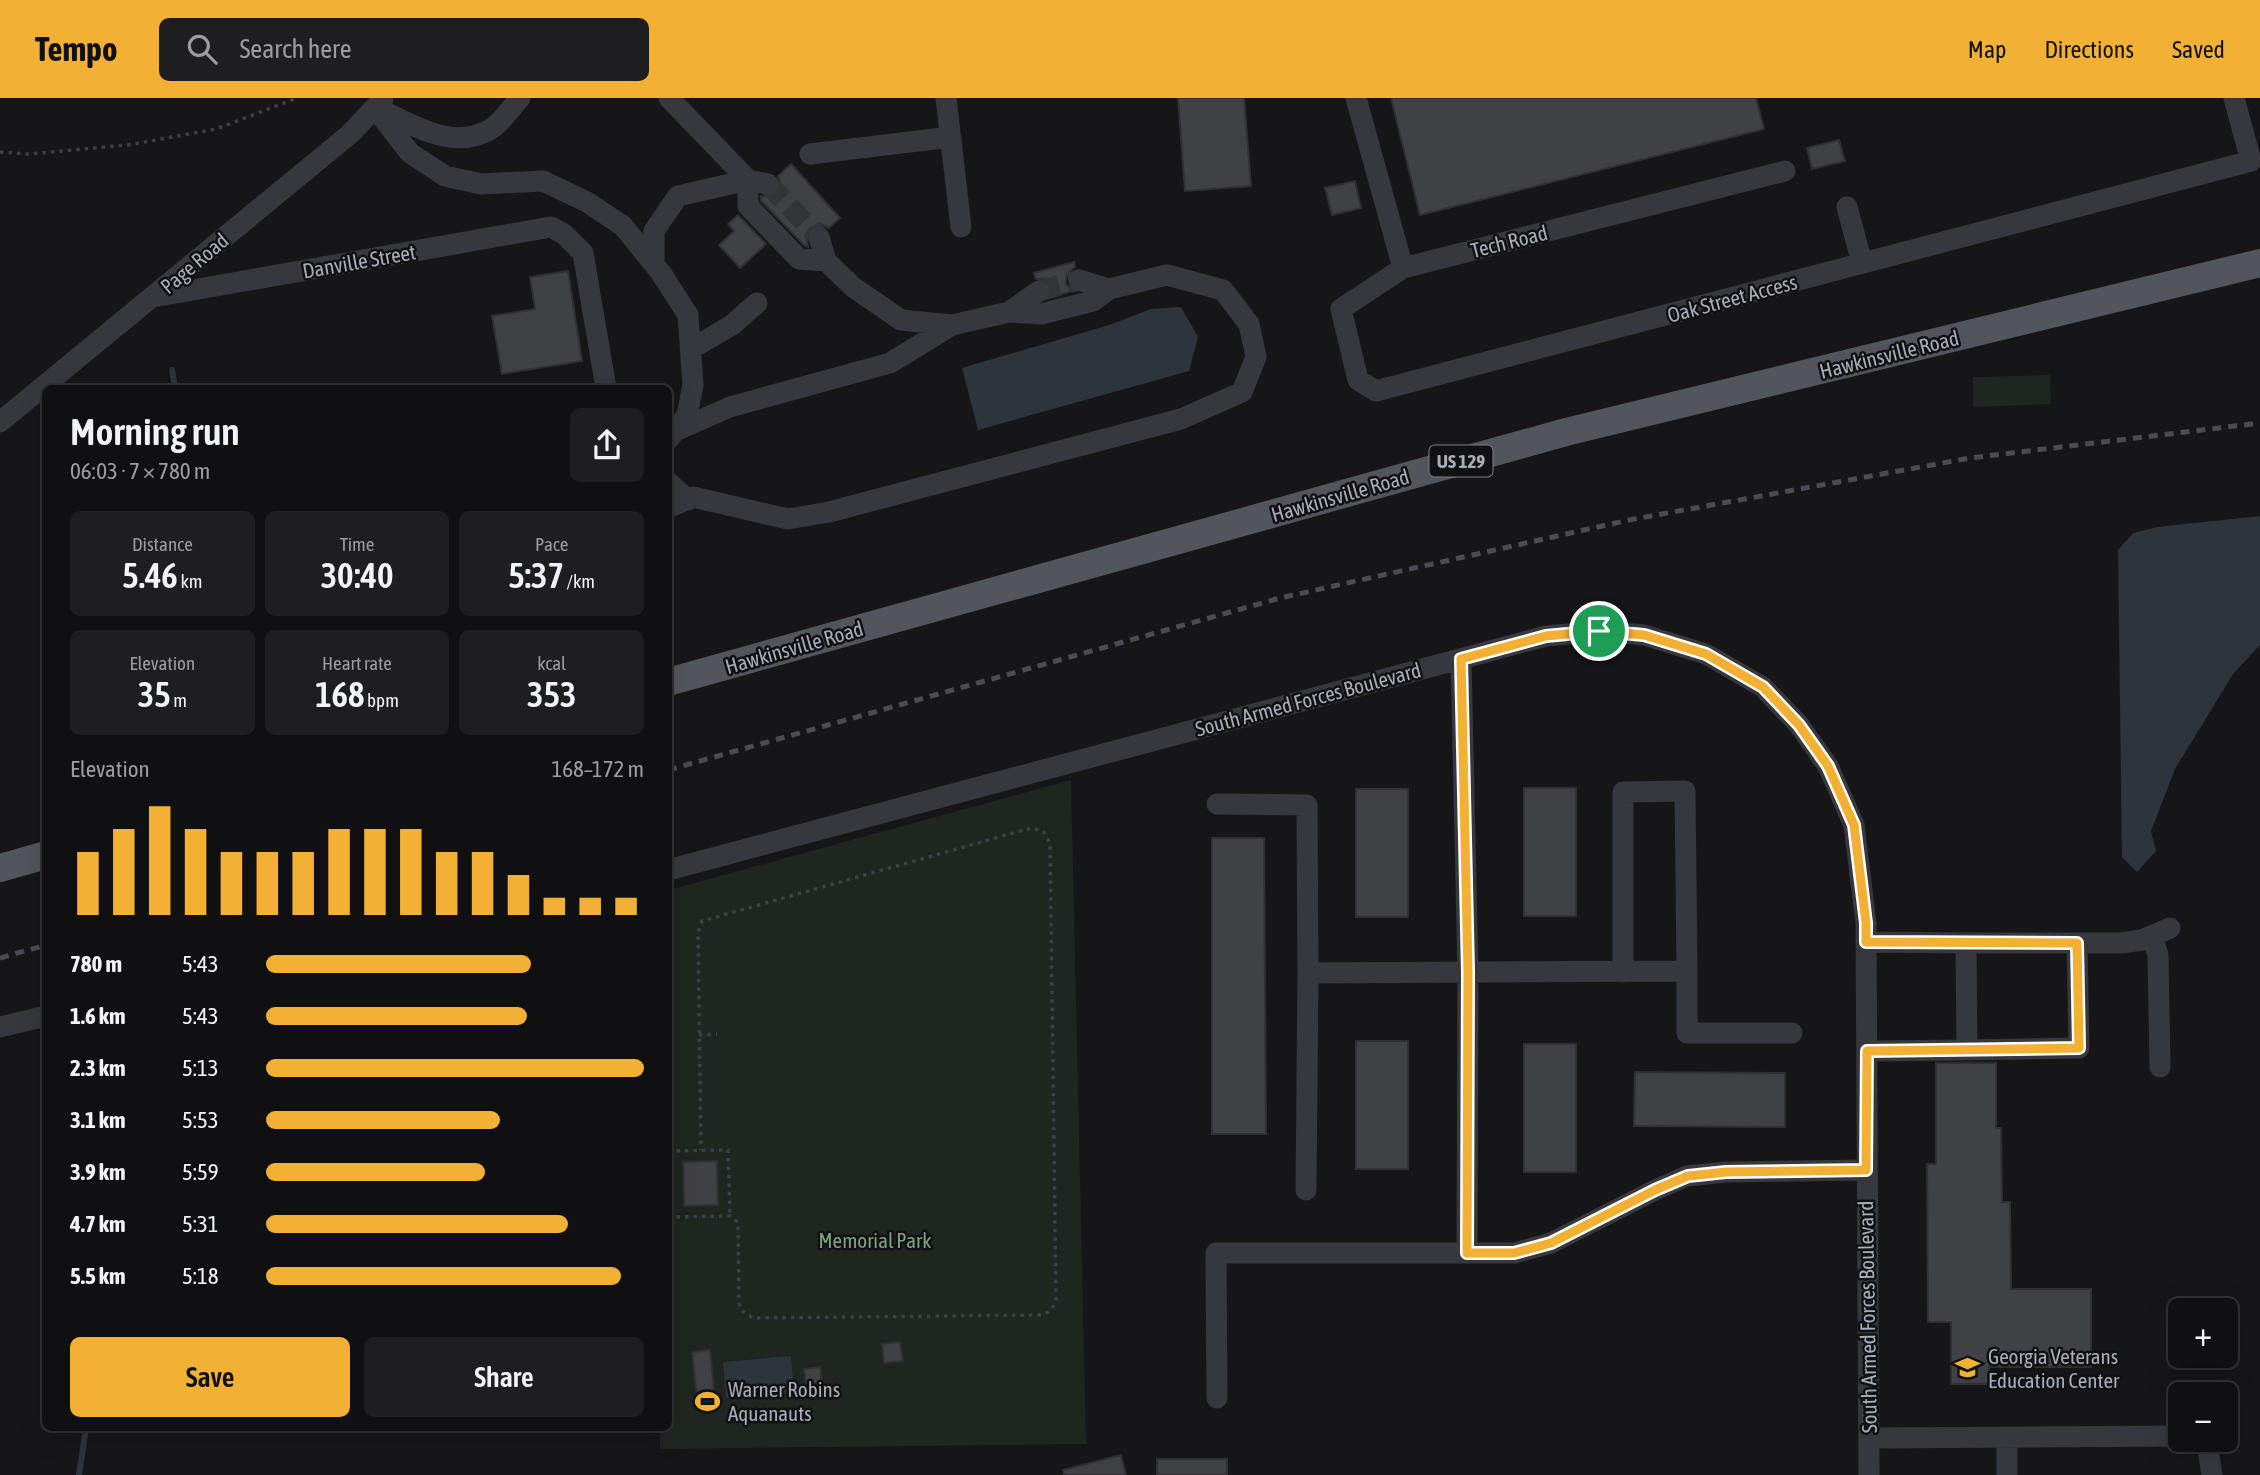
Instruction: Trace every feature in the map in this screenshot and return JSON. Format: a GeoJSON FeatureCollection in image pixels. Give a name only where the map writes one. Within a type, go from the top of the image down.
{"type":"FeatureCollection","features":[{"type":"Feature","properties":{"kind":"main road","name":"Hawkinsville Road"},"geometry":{"type":"LineString","coordinates":[[672,681],[1566,432],[2260,263]]}},
{"type":"Feature","properties":{"kind":"main road"},"geometry":{"type":"LineString","coordinates":[[0,867],[42,856]]}},
{"type":"Feature","properties":{"kind":"street"},"geometry":{"type":"LineString","coordinates":[[379,103],[449,139],[466,139],[494,127],[520,98]]}},
{"type":"Feature","properties":{"kind":"street"},"geometry":{"type":"LineString","coordinates":[[669,98],[758,182]]}},
{"type":"Feature","properties":{"kind":"street"},"geometry":{"type":"LineString","coordinates":[[946,98],[961,227]]}},
{"type":"Feature","properties":{"kind":"street"},"geometry":{"type":"LineString","coordinates":[[1356,98],[1403,268]]}},
{"type":"Feature","properties":{"kind":"street","name":"Oak Street Access"},"geometry":{"type":"LineString","coordinates":[[1403,268],[1341,309],[1358,380],[1376,391],[2251,161],[2234,98]]}},
{"type":"Feature","properties":{"kind":"street"},"geometry":{"type":"LineString","coordinates":[[379,103],[410,153],[446,176],[481,184],[543,181],[586,202],[623,226],[654,264],[688,315],[693,385],[687,415],[672,436]]}},
{"type":"Feature","properties":{"kind":"street","name":"Page Road"},"geometry":{"type":"LineString","coordinates":[[45,385],[350,134],[379,103]]}},
{"type":"Feature","properties":{"kind":"street"},"geometry":{"type":"LineString","coordinates":[[810,154],[951,137]]}},
{"type":"Feature","properties":{"kind":"street","name":"Tech Road"},"geometry":{"type":"LineString","coordinates":[[1403,268],[1785,171]]}},
{"type":"Feature","properties":{"kind":"street"},"geometry":{"type":"LineString","coordinates":[[654,264],[654,231],[677,196],[758,182]]}},
{"type":"Feature","properties":{"kind":"street"},"geometry":{"type":"LineString","coordinates":[[758,182],[748,206],[799,259],[826,261]]}},
{"type":"Feature","properties":{"kind":"street"},"geometry":{"type":"LineString","coordinates":[[1847,207],[1862,263]]}},
{"type":"Feature","properties":{"kind":"street","name":"Danville Street"},"geometry":{"type":"LineString","coordinates":[[153,297],[551,227],[564,234],[583,254],[605,385]]}},
{"type":"Feature","properties":{"kind":"street"},"geometry":{"type":"LineString","coordinates":[[678,504],[693,497],[788,519],[829,512],[1181,419],[1242,392],[1256,357],[1249,324],[1223,290],[1167,275],[1109,289],[1093,301],[1041,314],[1009,313],[952,325],[901,320],[853,287],[826,261],[819,237]]}},
{"type":"Feature","properties":{"kind":"street"},"geometry":{"type":"LineString","coordinates":[[1079,280],[1109,289]]}},
{"type":"Feature","properties":{"kind":"street"},"geometry":{"type":"LineString","coordinates":[[1009,313],[1039,291]]}},
{"type":"Feature","properties":{"kind":"street"},"geometry":{"type":"LineString","coordinates":[[691,349],[732,325],[757,303]]}},
{"type":"Feature","properties":{"kind":"street"},"geometry":{"type":"LineString","coordinates":[[672,436],[730,407],[890,363],[952,325]]}},
{"type":"Feature","properties":{"kind":"street","name":"Page Road"},"geometry":{"type":"LineString","coordinates":[[0,422],[42,388]]}},
{"type":"Feature","properties":{"kind":"street","name":"South Armed Forces Boulevard"},"geometry":{"type":"LineString","coordinates":[[672,869],[1546,636],[1599,631],[1644,635],[1706,654],[1763,687],[1799,725],[1828,766],[1854,825],[1866,923],[1869,1475]]}},
{"type":"Feature","properties":{"kind":"street"},"geometry":{"type":"LineString","coordinates":[[1461,659],[1468,972],[1467,1253]]}},
{"type":"Feature","properties":{"kind":"street"},"geometry":{"type":"LineString","coordinates":[[1623,972],[1623,792],[1685,791],[1688,1033],[1792,1033]]}},
{"type":"Feature","properties":{"kind":"street"},"geometry":{"type":"LineString","coordinates":[[1217,804],[1307,805],[1306,1190]]}},
{"type":"Feature","properties":{"kind":"street"},"geometry":{"type":"LineString","coordinates":[[1866,942],[2121,943],[2161,932],[2158,955],[2160,1067]]}},
{"type":"Feature","properties":{"kind":"street"},"geometry":{"type":"LineString","coordinates":[[1966,943],[1967,1050]]}},
{"type":"Feature","properties":{"kind":"street"},"geometry":{"type":"LineString","coordinates":[[1867,1051],[2079,1048],[2077,943]]}},
{"type":"Feature","properties":{"kind":"street"},"geometry":{"type":"LineString","coordinates":[[1308,973],[1687,971]]}},
{"type":"Feature","properties":{"kind":"street"},"geometry":{"type":"LineString","coordinates":[[0,1027],[42,1017]]}},
{"type":"Feature","properties":{"kind":"street"},"geometry":{"type":"LineString","coordinates":[[1217,1398],[1216,1253],[1514,1253],[1551,1243],[1688,1176],[1726,1172],[1866,1170]]}},
{"type":"Feature","properties":{"kind":"street"},"geometry":{"type":"LineString","coordinates":[[1869,1438],[2168,1436]]}},
{"type":"Feature","properties":{"kind":"street"},"geometry":{"type":"LineString","coordinates":[[2007,1437],[2007,1475]]}},
{"type":"Feature","properties":{"kind":"street"},"geometry":{"type":"LineString","coordinates":[[2208,1452],[2212,1475]]}},
{"type":"Feature","properties":{"kind":"path"},"geometry":{"type":"LineString","coordinates":[[0,152],[28,154],[128,145],[216,129],[297,98]]}},
{"type":"Feature","properties":{"kind":"path"},"geometry":{"type":"LineString","coordinates":[[672,1217],[730,1216],[738,1222],[739,1303],[742,1311],[753,1318],[1049,1313],[1056,1299],[1055,1203],[1050,857],[1047,836],[1043,831],[1031,828],[702,921],[698,933],[701,1150]]}},
{"type":"Feature","properties":{"kind":"path"},"geometry":{"type":"LineString","coordinates":[[699,1035],[717,1034]]}},
{"type":"Feature","properties":{"kind":"path"},"geometry":{"type":"LineString","coordinates":[[672,1151],[729,1150],[730,1216]]}},
{"type":"Feature","properties":{"kind":"green space"},"geometry":{"type":"Polygon","coordinates":[[[2050,375],[2051,404],[1973,407],[1973,377],[2050,375]]]}},
{"type":"Feature","properties":{"kind":"green space","name":"Memorial Park"},"geometry":{"type":"Polygon","coordinates":[[[1071,780],[1086,1444],[660,1449],[660,1431],[672,1431],[672,889],[1071,780]]]}},
{"type":"Feature","properties":{"kind":"shaded area"},"geometry":{"type":"Polygon","coordinates":[[[1181,307],[1198,337],[1189,371],[978,430],[962,368],[1109,325],[1151,309],[1181,307]]]}},
{"type":"Feature","properties":{"kind":"shaded area"},"geometry":{"type":"Polygon","coordinates":[[[2260,516],[2260,645],[2233,674],[2175,769],[2151,831],[2156,851],[2137,872],[2122,857],[2118,550],[2133,533],[2157,527],[2260,516]]]}},
{"type":"Feature","properties":{"kind":"shaded area"},"geometry":{"type":"Polygon","coordinates":[[[791,1356],[794,1392],[726,1398],[723,1362],[791,1356]]]}},
{"type":"Feature","properties":{"kind":"building"},"geometry":{"type":"Polygon","coordinates":[[[1178,98],[1244,98],[1251,186],[1185,191],[1178,98]]]}},
{"type":"Feature","properties":{"kind":"building"},"geometry":{"type":"Polygon","coordinates":[[[1391,98],[1756,98],[1764,129],[1420,215],[1391,98]]]}},
{"type":"Feature","properties":{"kind":"building"},"geometry":{"type":"Polygon","coordinates":[[[1839,140],[1845,161],[1812,169],[1807,148],[1839,140]]]}},
{"type":"Feature","properties":{"kind":"building"},"geometry":{"type":"Polygon","coordinates":[[[791,164],[840,218],[829,228],[821,224],[810,228],[806,235],[808,247],[761,201],[761,196],[772,197],[778,192],[781,186],[778,176],[791,164]]]}},
{"type":"Feature","properties":{"kind":"building"},"geometry":{"type":"Polygon","coordinates":[[[1355,181],[1361,208],[1332,215],[1325,188],[1355,181]]]}},
{"type":"Feature","properties":{"kind":"building"},"geometry":{"type":"Polygon","coordinates":[[[738,215],[766,244],[740,268],[719,245],[734,231],[728,224],[738,215]]]}},
{"type":"Feature","properties":{"kind":"building"},"geometry":{"type":"Polygon","coordinates":[[[1074,262],[1075,267],[1066,277],[1066,284],[1072,291],[1051,297],[1050,284],[1044,279],[1036,279],[1034,273],[1074,262]]]}},
{"type":"Feature","properties":{"kind":"building"},"geometry":{"type":"Polygon","coordinates":[[[568,271],[582,361],[502,374],[492,316],[535,309],[530,277],[568,271]]]}},
{"type":"Feature","properties":{"kind":"building"},"geometry":{"type":"Polygon","coordinates":[[[1524,788],[1576,788],[1576,916],[1524,916],[1524,788]]]}},
{"type":"Feature","properties":{"kind":"building"},"geometry":{"type":"Polygon","coordinates":[[[1356,789],[1408,789],[1408,917],[1356,917],[1356,789]]]}},
{"type":"Feature","properties":{"kind":"building"},"geometry":{"type":"Polygon","coordinates":[[[1212,838],[1264,838],[1266,1134],[1212,1134],[1212,838]]]}},
{"type":"Feature","properties":{"kind":"building"},"geometry":{"type":"Polygon","coordinates":[[[1356,1041],[1408,1041],[1408,1169],[1356,1169],[1356,1041]]]}},
{"type":"Feature","properties":{"kind":"building"},"geometry":{"type":"Polygon","coordinates":[[[1524,1044],[1576,1044],[1576,1172],[1524,1172],[1524,1044]]]}},
{"type":"Feature","properties":{"kind":"building"},"geometry":{"type":"Polygon","coordinates":[[[1936,1063],[1996,1063],[1996,1128],[2001,1128],[2002,1202],[2010,1202],[2011,1289],[2091,1289],[2091,1367],[1989,1367],[1989,1384],[1951,1384],[1951,1322],[1928,1322],[1927,1164],[1936,1164],[1936,1063]]]}},
{"type":"Feature","properties":{"kind":"building"},"geometry":{"type":"Polygon","coordinates":[[[1635,1072],[1785,1073],[1785,1127],[1634,1126],[1635,1072]]]}},
{"type":"Feature","properties":{"kind":"building"},"geometry":{"type":"Polygon","coordinates":[[[717,1161],[718,1205],[684,1206],[683,1162],[717,1161]]]}},
{"type":"Feature","properties":{"kind":"building"},"geometry":{"type":"Polygon","coordinates":[[[900,1342],[903,1361],[884,1363],[882,1344],[900,1342]]]}},
{"type":"Feature","properties":{"kind":"building"},"geometry":{"type":"Polygon","coordinates":[[[710,1350],[714,1390],[696,1391],[692,1352],[710,1350]]]}},
{"type":"Feature","properties":{"kind":"building"},"geometry":{"type":"Polygon","coordinates":[[[820,1367],[822,1382],[806,1384],[804,1369],[820,1367]]]}},
{"type":"Feature","properties":{"kind":"building"},"geometry":{"type":"Polygon","coordinates":[[[1121,1455],[1126,1475],[1064,1475],[1063,1470],[1121,1455]]]}},
{"type":"Feature","properties":{"kind":"building"},"geometry":{"type":"Polygon","coordinates":[[[1157,1459],[1227,1459],[1227,1475],[1157,1475],[1157,1459]]]}},
{"type":"Feature","properties":{"kind":"waterway"},"geometry":{"type":"LineString","coordinates":[[172,370],[174,385]]}},
{"type":"Feature","properties":{"kind":"waterway"},"geometry":{"type":"LineString","coordinates":[[79,1475],[86,1431]]}},
{"type":"Feature","properties":{"kind":"tunnel"},"geometry":{"type":"LineString","coordinates":[[768,184],[819,237]]}},
{"type":"Feature","properties":{"kind":"tunnel"},"geometry":{"type":"LineString","coordinates":[[1039,291],[1079,280]]}},
{"type":"Feature","properties":{"kind":"railway"},"geometry":{"type":"LineString","coordinates":[[672,769],[1280,598],[1629,520],[1970,458],[2260,423]]}},
{"type":"Feature","properties":{"kind":"railway"},"geometry":{"type":"LineString","coordinates":[[0,958],[42,946]]}},
{"type":"Feature","properties":{"kind":"place","name":"Georgia Veterans Education Center"},"geometry":{"type":"Point","coordinates":[1968,1368]}},
{"type":"Feature","properties":{"kind":"place","name":"Warner Robins Aquanauts"},"geometry":{"type":"Point","coordinates":[708,1401]}},
{"type":"Feature","properties":{"kind":"route"},"geometry":{"type":"LineString","coordinates":[[1599,631],[1644,635],[1706,654],[1763,687],[1799,725],[1828,766],[1854,825],[1866,942],[2077,943],[2079,1048],[1867,1051],[1866,1170],[1726,1172],[1688,1176],[1551,1243],[1514,1253],[1467,1253],[1468,972],[1461,659],[1546,636],[1599,631]]}}]}
